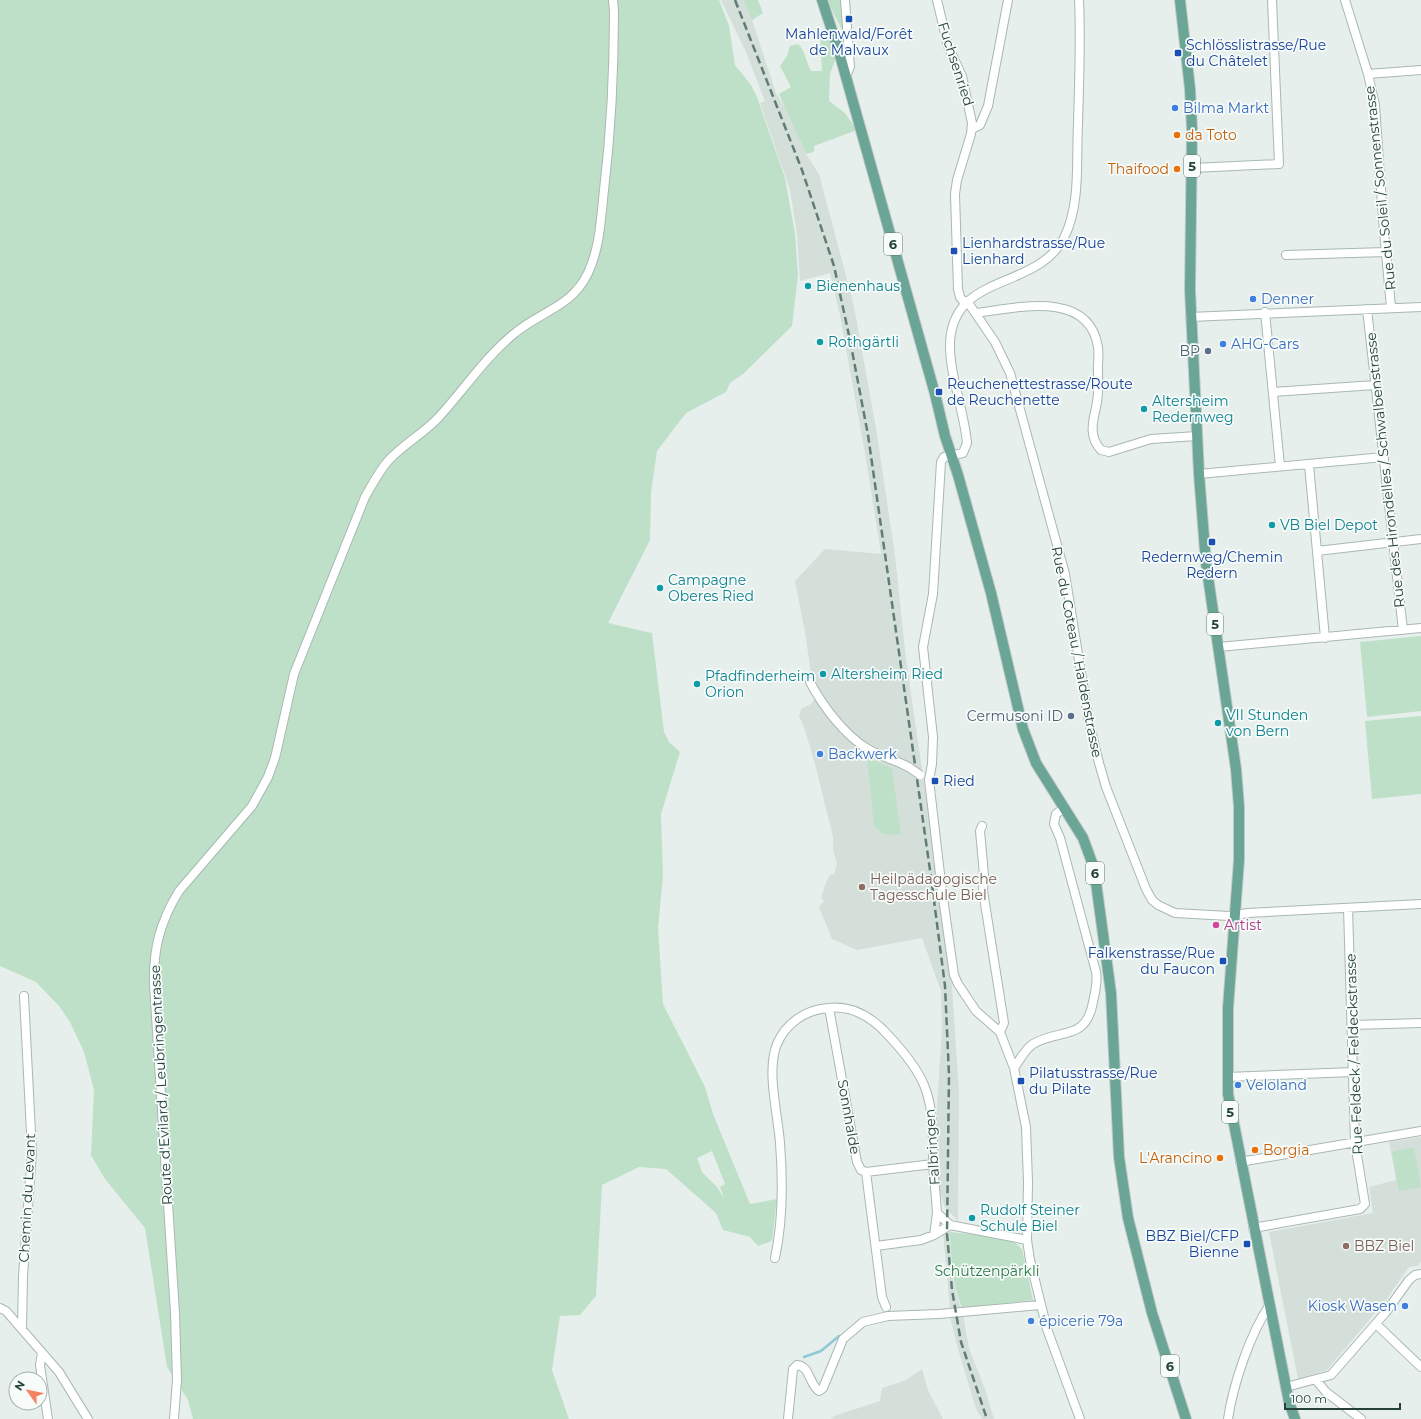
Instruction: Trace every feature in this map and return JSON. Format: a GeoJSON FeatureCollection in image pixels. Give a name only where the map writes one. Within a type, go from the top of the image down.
{"type":"FeatureCollection","features":[{"type":"Feature","properties":{"kind":"main road","name":"6"},"geometry":{"type":"LineString","coordinates":[[822,0],[846,76],[951,455],[991,593],[1023,729],[1036,763],[1087,848],[1094,868],[1113,1023],[1119,1157],[1128,1218],[1152,1313],[1186,1419]]}},
{"type":"Feature","properties":{"kind":"main road","name":"5"},"geometry":{"type":"LineString","coordinates":[[1180,0],[1190,95],[1192,168],[1190,317],[1199,474],[1206,563],[1236,769],[1240,836],[1228,1008],[1229,1104],[1269,1306],[1286,1387],[1295,1419]]}},
{"type":"Feature","properties":{"kind":"street","name":"Route d'Evilard / Leubringentrasse"},"geometry":{"type":"LineString","coordinates":[[174,1419],[177,1380],[177,1349],[153,965],[162,921],[179,890],[245,816],[258,797],[268,777],[275,758],[294,674],[365,497],[375,480],[388,461],[437,419],[496,349],[516,332],[562,304],[574,294],[588,273],[594,258],[601,217],[613,84],[613,0]]}},
{"type":"Feature","properties":{"kind":"street"},"geometry":{"type":"LineString","coordinates":[[845,0],[850,67],[846,76]]}},
{"type":"Feature","properties":{"kind":"street","name":"Fuchsenried"},"geometry":{"type":"LineString","coordinates":[[937,0],[948,46],[962,76],[971,115],[972,128]]}},
{"type":"Feature","properties":{"kind":"street"},"geometry":{"type":"LineString","coordinates":[[972,128],[980,125],[988,106],[1008,0]]}},
{"type":"Feature","properties":{"kind":"street"},"geometry":{"type":"LineString","coordinates":[[1079,0],[1080,33],[1076,176],[1074,203],[1067,231],[1056,250],[1045,261],[1025,273],[985,289],[966,302],[953,324],[950,344],[967,443],[962,453],[944,457],[940,462],[933,594],[923,638],[933,737],[932,764],[929,780],[942,891],[954,975],[958,984],[976,1011],[1000,1032],[1014,1068],[1026,1127],[1028,1182],[1027,1240],[1031,1267],[1040,1305],[1080,1419]]}},
{"type":"Feature","properties":{"kind":"street"},"geometry":{"type":"LineString","coordinates":[[1192,168],[1279,164],[1272,0]]}},
{"type":"Feature","properties":{"kind":"street","name":"Rue du Soleil / Sonnenstrasse"},"geometry":{"type":"LineString","coordinates":[[1345,0],[1368,74],[1374,105],[1392,307]]}},
{"type":"Feature","properties":{"kind":"street"},"geometry":{"type":"LineString","coordinates":[[1368,74],[1421,70]]}},
{"type":"Feature","properties":{"kind":"street","name":"Rue du Coteau / Haldenstrasse"},"geometry":{"type":"LineString","coordinates":[[972,128],[957,180],[955,194],[958,289],[960,297],[976,313],[995,342],[1010,373],[1065,574],[1089,722],[1099,763],[1106,787],[1146,889],[1152,900],[1175,914],[1234,915],[1421,904]]}},
{"type":"Feature","properties":{"kind":"street"},"geometry":{"type":"LineString","coordinates":[[1286,255],[1386,252]]}},
{"type":"Feature","properties":{"kind":"street"},"geometry":{"type":"LineString","coordinates":[[976,313],[1034,305],[1054,307],[1077,314],[1084,319],[1091,329],[1098,348],[1098,396],[1092,428],[1095,441],[1101,450],[1109,452],[1163,438],[1197,436]]}},
{"type":"Feature","properties":{"kind":"street"},"geometry":{"type":"LineString","coordinates":[[1190,317],[1265,312],[1367,310],[1392,307],[1421,307]]}},
{"type":"Feature","properties":{"kind":"street","name":"Rue des Hirondelles / Schwalbenstrasse"},"geometry":{"type":"LineString","coordinates":[[1367,310],[1403,630]]}},
{"type":"Feature","properties":{"kind":"street"},"geometry":{"type":"LineString","coordinates":[[1265,312],[1280,466]]}},
{"type":"Feature","properties":{"kind":"street"},"geometry":{"type":"LineString","coordinates":[[1273,392],[1375,385]]}},
{"type":"Feature","properties":{"kind":"street"},"geometry":{"type":"LineString","coordinates":[[1199,474],[1384,457]]}},
{"type":"Feature","properties":{"kind":"street"},"geometry":{"type":"LineString","coordinates":[[1309,465],[1325,638]]}},
{"type":"Feature","properties":{"kind":"street"},"geometry":{"type":"LineString","coordinates":[[1317,551],[1421,539]]}},
{"type":"Feature","properties":{"kind":"street"},"geometry":{"type":"LineString","coordinates":[[1219,647],[1310,637],[1325,638],[1421,628]]}},
{"type":"Feature","properties":{"kind":"street"},"geometry":{"type":"LineString","coordinates":[[810,682],[821,701],[857,742],[876,754],[909,768],[929,780]]}},
{"type":"Feature","properties":{"kind":"street"},"geometry":{"type":"LineString","coordinates":[[1014,1068],[1032,1045],[1040,1041],[1072,1032],[1084,1025],[1089,1018],[1095,993],[1097,978],[1096,972],[1060,838],[1054,824],[1056,814],[1064,808]]}},
{"type":"Feature","properties":{"kind":"street"},"geometry":{"type":"LineString","coordinates":[[982,826],[980,831],[984,875],[983,890],[1004,1023],[1000,1032]]}},
{"type":"Feature","properties":{"kind":"street","name":"Rue Feldeck / Feldeckstrasse"},"geometry":{"type":"LineString","coordinates":[[1253,1228],[1363,1207],[1365,1202],[1355,1143],[1348,908]]}},
{"type":"Feature","properties":{"kind":"street","name":"Chemin du Levant"},"geometry":{"type":"LineString","coordinates":[[22,1329],[23,1276],[32,1152],[24,996]]}},
{"type":"Feature","properties":{"kind":"street","name":"Falbringen"},"geometry":{"type":"LineString","coordinates":[[775,1258],[780,1217],[782,1172],[774,1084],[774,1057],[781,1037],[792,1023],[810,1011],[829,1008],[843,1008],[866,1015],[886,1033],[915,1068],[924,1086],[930,1107],[937,1213]]}},
{"type":"Feature","properties":{"kind":"street","name":"Sonnhalde"},"geometry":{"type":"LineString","coordinates":[[829,1008],[857,1162],[861,1170],[866,1172],[882,1297],[886,1306]]}},
{"type":"Feature","properties":{"kind":"street"},"geometry":{"type":"LineString","coordinates":[[1352,1025],[1421,1022]]}},
{"type":"Feature","properties":{"kind":"street"},"geometry":{"type":"LineString","coordinates":[[1228,1077],[1353,1072]]}},
{"type":"Feature","properties":{"kind":"street"},"geometry":{"type":"LineString","coordinates":[[1240,1162],[1421,1131]]}},
{"type":"Feature","properties":{"kind":"street"},"geometry":{"type":"LineString","coordinates":[[866,1172],[933,1164]]}},
{"type":"Feature","properties":{"kind":"street"},"geometry":{"type":"LineString","coordinates":[[937,1213],[950,1226],[1027,1240]]}},
{"type":"Feature","properties":{"kind":"street"},"geometry":{"type":"LineString","coordinates":[[934,1235],[937,1213]]}},
{"type":"Feature","properties":{"kind":"street"},"geometry":{"type":"LineString","coordinates":[[876,1246],[921,1240],[950,1226]]}},
{"type":"Feature","properties":{"kind":"street"},"geometry":{"type":"LineString","coordinates":[[1286,1387],[1316,1380],[1334,1372],[1376,1324],[1409,1280],[1418,1274]]}},
{"type":"Feature","properties":{"kind":"street"},"geometry":{"type":"LineString","coordinates":[[788,1419],[793,1369],[797,1365],[801,1366],[808,1372],[814,1387],[819,1391],[824,1388],[842,1339],[863,1322],[888,1316],[939,1314],[1040,1305]]}},
{"type":"Feature","properties":{"kind":"street"},"geometry":{"type":"LineString","coordinates":[[1228,1419],[1235,1388],[1256,1328],[1269,1306]]}},
{"type":"Feature","properties":{"kind":"street"},"geometry":{"type":"LineString","coordinates":[[0,1308],[6,1311],[59,1372],[88,1419]]}},
{"type":"Feature","properties":{"kind":"street"},"geometry":{"type":"LineString","coordinates":[[1376,1324],[1421,1367]]}},
{"type":"Feature","properties":{"kind":"street"},"geometry":{"type":"LineString","coordinates":[[42,1353],[40,1365],[48,1419]]}},
{"type":"Feature","properties":{"kind":"street"},"geometry":{"type":"LineString","coordinates":[[1316,1380],[1326,1392],[1361,1419]]}},
{"type":"Feature","properties":{"kind":"shaded area"},"geometry":{"type":"Polygon","coordinates":[[[721,0],[743,0],[752,20],[776,93],[786,109],[806,154],[819,174],[854,306],[876,428],[895,555],[906,659],[946,934],[952,986],[959,1092],[958,1221],[944,1206],[940,1190],[937,1106],[942,1029],[941,991],[922,938],[857,950],[832,939],[819,907],[824,901],[821,898],[825,885],[830,875],[834,874],[837,864],[833,850],[833,837],[814,760],[803,724],[799,716],[801,709],[811,704],[818,696],[810,682],[811,673],[805,632],[795,581],[825,549],[881,554],[866,459],[840,315],[830,273],[800,281],[797,234],[790,190],[760,103],[765,101],[746,52],[721,0]]]}},
{"type":"Feature","properties":{"kind":"shaded area","name":"BBZ Biel"},"geometry":{"type":"Polygon","coordinates":[[[1421,1137],[1421,1261],[1418,1266],[1409,1267],[1386,1300],[1327,1370],[1298,1379],[1269,1232],[1373,1213],[1369,1187],[1396,1180],[1389,1142],[1421,1137]]]}},
{"type":"Feature","properties":{"kind":"shaded area"},"geometry":{"type":"Polygon","coordinates":[[[943,1232],[950,1232],[951,1264],[956,1293],[963,1315],[969,1348],[985,1389],[994,1419],[982,1419],[976,1409],[958,1349],[951,1321],[943,1232]]]}},
{"type":"Feature","properties":{"kind":"shaded area"},"geometry":{"type":"Polygon","coordinates":[[[922,1369],[928,1390],[943,1419],[831,1419],[834,1416],[880,1401],[882,1388],[904,1381],[922,1369]]]}},
{"type":"Feature","properties":{"kind":"green space"},"geometry":{"type":"Polygon","coordinates":[[[0,0],[719,0],[729,26],[735,65],[751,85],[757,97],[785,178],[795,234],[798,275],[792,326],[743,374],[730,383],[726,392],[686,413],[657,451],[651,493],[650,540],[608,623],[652,633],[664,732],[669,742],[680,752],[661,814],[663,875],[658,929],[663,1004],[705,1087],[713,1114],[750,1204],[777,1199],[772,1241],[758,1246],[750,1237],[723,1230],[716,1213],[666,1169],[639,1167],[602,1185],[596,1296],[580,1315],[560,1316],[552,1370],[569,1419],[193,1419],[188,1400],[167,1367],[145,1228],[105,1179],[91,1155],[94,1090],[84,1052],[70,1022],[59,1006],[36,982],[0,966],[0,0]],[[712,1151],[697,1158],[702,1172],[717,1187],[724,1198],[720,1187],[725,1184],[712,1151]]]}},
{"type":"Feature","properties":{"kind":"green space"},"geometry":{"type":"Polygon","coordinates":[[[743,0],[758,0],[763,13],[752,20],[743,0]]]}},
{"type":"Feature","properties":{"kind":"green space"},"geometry":{"type":"Polygon","coordinates":[[[827,0],[841,0],[846,38],[827,0]]]}},
{"type":"Feature","properties":{"kind":"green space"},"geometry":{"type":"Polygon","coordinates":[[[825,29],[836,57],[830,74],[829,101],[845,113],[857,130],[814,146],[814,152],[806,154],[779,94],[791,87],[780,66],[787,56],[790,46],[798,44],[802,49],[811,71],[822,71],[820,31],[825,29]]]}},
{"type":"Feature","properties":{"kind":"green space"},"geometry":{"type":"Polygon","coordinates":[[[1421,636],[1421,711],[1367,717],[1360,642],[1421,636]]]}},
{"type":"Feature","properties":{"kind":"green space"},"geometry":{"type":"Polygon","coordinates":[[[1421,716],[1421,794],[1372,799],[1365,721],[1421,716]]]}},
{"type":"Feature","properties":{"kind":"green space"},"geometry":{"type":"Polygon","coordinates":[[[867,758],[892,768],[901,835],[883,834],[874,826],[867,758]]]}},
{"type":"Feature","properties":{"kind":"green space"},"geometry":{"type":"Polygon","coordinates":[[[1414,1147],[1421,1187],[1399,1191],[1392,1152],[1414,1147]]]}},
{"type":"Feature","properties":{"kind":"green space","name":"Schützenpärkli"},"geometry":{"type":"Polygon","coordinates":[[[950,1232],[1010,1238],[1022,1249],[1033,1300],[962,1308],[954,1280],[950,1232]]]}},
{"type":"Feature","properties":{"kind":"waterway"},"geometry":{"type":"LineString","coordinates":[[804,1357],[821,1351],[839,1336]]}},
{"type":"Feature","properties":{"kind":"railway"},"geometry":{"type":"LineString","coordinates":[[735,0],[802,170],[834,266],[868,435],[931,877],[945,986],[949,1075],[947,1234],[952,1290],[961,1342],[987,1419]]}},
{"type":"Feature","properties":{"kind":"place","name":"Mahlenwald/Forêt de Malvaux"},"geometry":{"type":"Point","coordinates":[849,19]}},
{"type":"Feature","properties":{"kind":"place","name":"Schlösslistrasse/Rue du Châtelet"},"geometry":{"type":"Point","coordinates":[1178,53]}},
{"type":"Feature","properties":{"kind":"place","name":"Bilma Markt"},"geometry":{"type":"Point","coordinates":[1175,108]}},
{"type":"Feature","properties":{"kind":"place","name":"da Toto"},"geometry":{"type":"Point","coordinates":[1177,135]}},
{"type":"Feature","properties":{"kind":"place","name":"Thaifood"},"geometry":{"type":"Point","coordinates":[1177,169]}},
{"type":"Feature","properties":{"kind":"place","name":"Lienhardstrasse/Rue Lienhard"},"geometry":{"type":"Point","coordinates":[954,251]}},
{"type":"Feature","properties":{"kind":"place","name":"Bienenhaus"},"geometry":{"type":"Point","coordinates":[808,286]}},
{"type":"Feature","properties":{"kind":"place","name":"Denner"},"geometry":{"type":"Point","coordinates":[1253,299]}},
{"type":"Feature","properties":{"kind":"place","name":"Rothgärtli"},"geometry":{"type":"Point","coordinates":[820,342]}},
{"type":"Feature","properties":{"kind":"place","name":"AHG-Cars"},"geometry":{"type":"Point","coordinates":[1223,344]}},
{"type":"Feature","properties":{"kind":"place","name":"BP"},"geometry":{"type":"Point","coordinates":[1208,351]}},
{"type":"Feature","properties":{"kind":"place","name":"Reuchenettestrasse/Route de Reuchenette"},"geometry":{"type":"Point","coordinates":[939,392]}},
{"type":"Feature","properties":{"kind":"place","name":"Altersheim Redernweg"},"geometry":{"type":"Point","coordinates":[1144,409]}},
{"type":"Feature","properties":{"kind":"place","name":"VB Biel Depot"},"geometry":{"type":"Point","coordinates":[1272,525]}},
{"type":"Feature","properties":{"kind":"place","name":"Redernweg/Chemin Redern"},"geometry":{"type":"Point","coordinates":[1212,542]}},
{"type":"Feature","properties":{"kind":"place","name":"Campagne Oberes Ried"},"geometry":{"type":"Point","coordinates":[660,588]}},
{"type":"Feature","properties":{"kind":"place","name":"Altersheim Ried"},"geometry":{"type":"Point","coordinates":[823,674]}},
{"type":"Feature","properties":{"kind":"place","name":"Pfadfinderheim Orion"},"geometry":{"type":"Point","coordinates":[697,684]}},
{"type":"Feature","properties":{"kind":"place","name":"Cermusoni ID"},"geometry":{"type":"Point","coordinates":[1071,716]}},
{"type":"Feature","properties":{"kind":"place","name":"VII Stunden von Bern"},"geometry":{"type":"Point","coordinates":[1218,723]}},
{"type":"Feature","properties":{"kind":"place","name":"Backwerk"},"geometry":{"type":"Point","coordinates":[820,754]}},
{"type":"Feature","properties":{"kind":"place","name":"Ried"},"geometry":{"type":"Point","coordinates":[935,781]}},
{"type":"Feature","properties":{"kind":"place","name":"Heilpädagogische Tagesschule Biel"},"geometry":{"type":"Point","coordinates":[862,887]}},
{"type":"Feature","properties":{"kind":"place","name":"Artist"},"geometry":{"type":"Point","coordinates":[1216,925]}},
{"type":"Feature","properties":{"kind":"place","name":"Falkenstrasse/Rue du Faucon"},"geometry":{"type":"Point","coordinates":[1223,961]}},
{"type":"Feature","properties":{"kind":"place","name":"Pilatusstrasse/Rue du Pilate"},"geometry":{"type":"Point","coordinates":[1021,1081]}},
{"type":"Feature","properties":{"kind":"place","name":"Veloland"},"geometry":{"type":"Point","coordinates":[1238,1085]}},
{"type":"Feature","properties":{"kind":"place","name":"Borgia"},"geometry":{"type":"Point","coordinates":[1255,1150]}},
{"type":"Feature","properties":{"kind":"place","name":"L'Arancino"},"geometry":{"type":"Point","coordinates":[1220,1158]}},
{"type":"Feature","properties":{"kind":"place","name":"Rudolf Steiner Schule Biel"},"geometry":{"type":"Point","coordinates":[972,1218]}},
{"type":"Feature","properties":{"kind":"place","name":"BBZ Biel/CFP Bienne"},"geometry":{"type":"Point","coordinates":[1247,1244]}},
{"type":"Feature","properties":{"kind":"place","name":"BBZ Biel"},"geometry":{"type":"Point","coordinates":[1346,1246]}},
{"type":"Feature","properties":{"kind":"place","name":"Kiosk Wasen"},"geometry":{"type":"Point","coordinates":[1405,1306]}},
{"type":"Feature","properties":{"kind":"place","name":"épicerie 79a"},"geometry":{"type":"Point","coordinates":[1031,1321]}}]}
